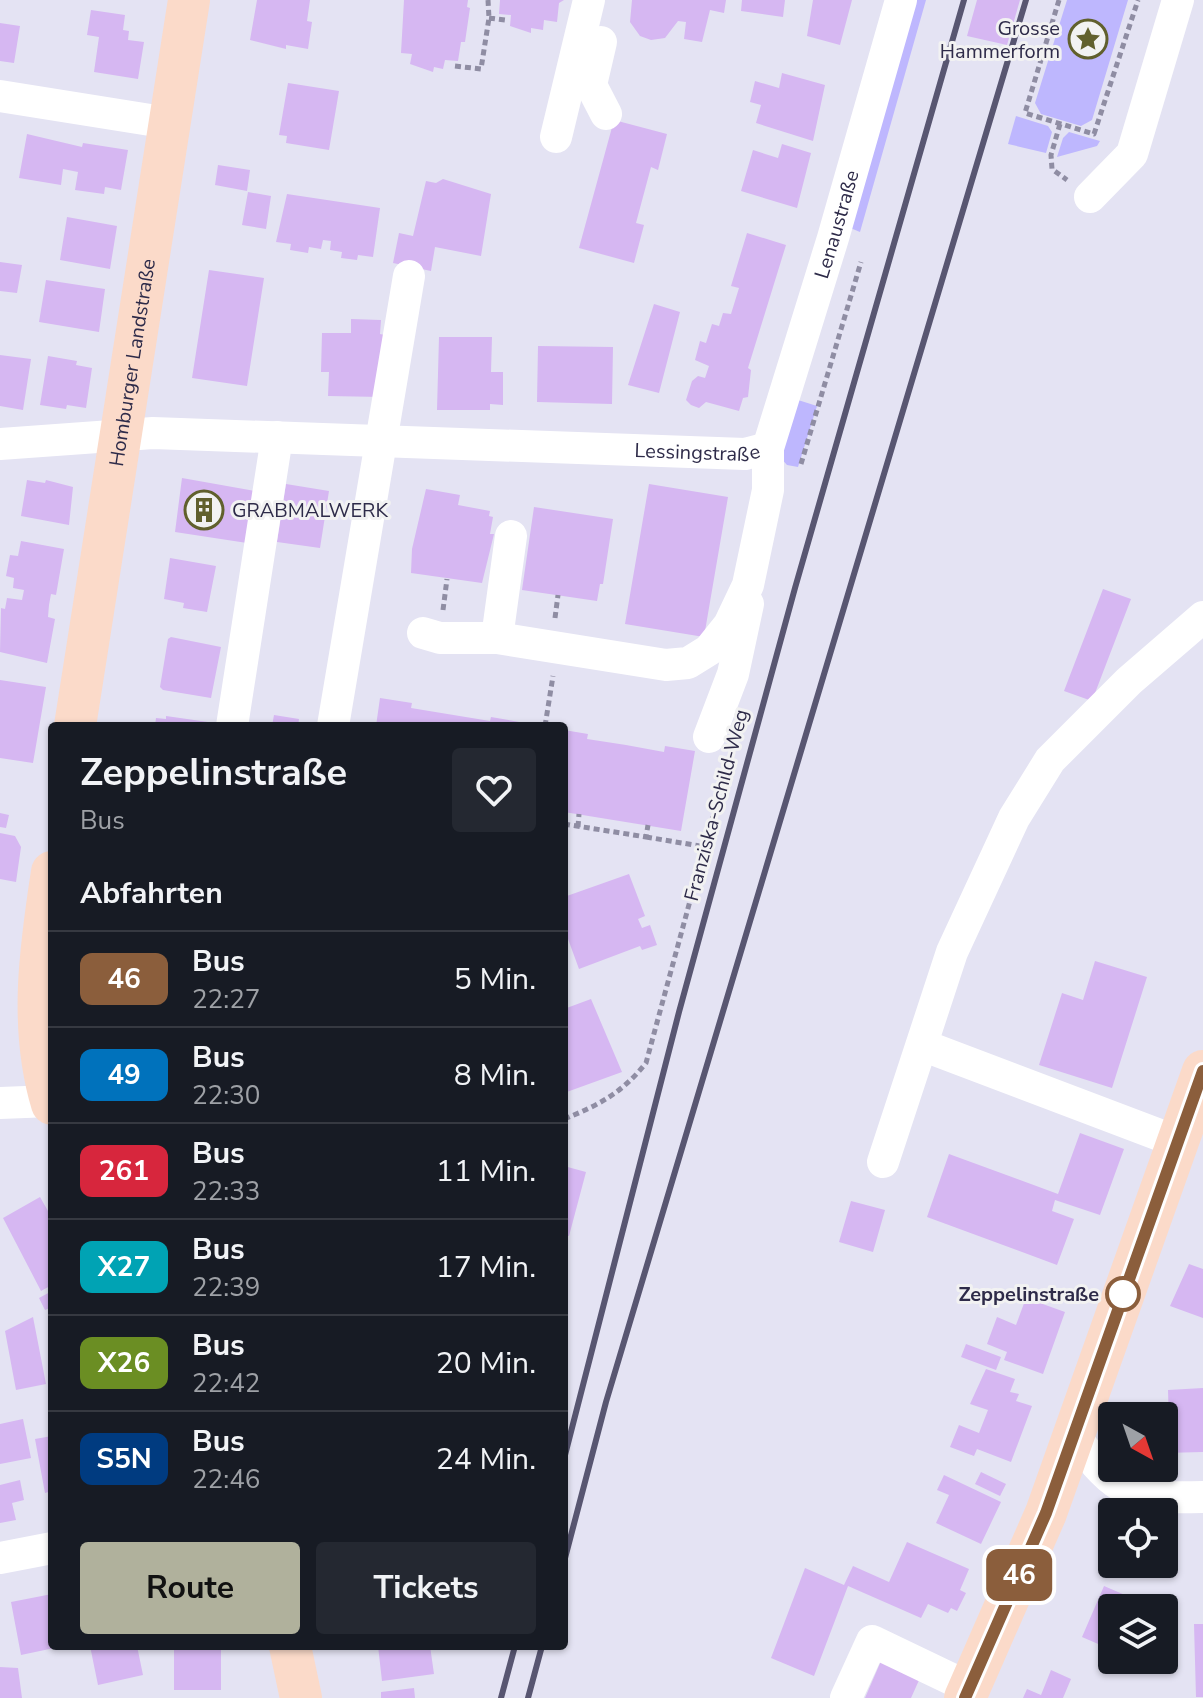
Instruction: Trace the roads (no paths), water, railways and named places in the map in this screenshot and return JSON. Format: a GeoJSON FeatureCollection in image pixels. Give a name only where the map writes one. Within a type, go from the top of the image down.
{"type":"FeatureCollection","features":[{"type":"Feature","properties":{"kind":"main road","name":"Homburger Landstraße"},"geometry":{"type":"LineString","coordinates":[[76,722],[189,0]]}},
{"type":"Feature","properties":{"kind":"main road"},"geometry":{"type":"LineString","coordinates":[[48,910],[36,1025],[48,1084]]}},
{"type":"Feature","properties":{"kind":"main road"},"geometry":{"type":"LineString","coordinates":[[968,1693],[1046,1513],[1203,1071]]}},
{"type":"Feature","properties":{"kind":"main road"},"geometry":{"type":"LineString","coordinates":[[291,1650],[301,1698]]}},
{"type":"Feature","properties":{"kind":"main road"},"geometry":{"type":"LineString","coordinates":[[314,1650],[323,1698]]}},
{"type":"Feature","properties":{"kind":"street"},"geometry":{"type":"LineString","coordinates":[[556,137],[589,0]]}},
{"type":"Feature","properties":{"kind":"street"},"geometry":{"type":"LineString","coordinates":[[606,114],[591,85],[609,0]]}},
{"type":"Feature","properties":{"kind":"street","name":"Lenaustraße"},"geometry":{"type":"LineString","coordinates":[[768,448],[833,238],[901,0]]}},
{"type":"Feature","properties":{"kind":"street"},"geometry":{"type":"LineString","coordinates":[[1090,197],[1132,154],[1178,0]]}},
{"type":"Feature","properties":{"kind":"street"},"geometry":{"type":"LineString","coordinates":[[0,96],[169,123]]}},
{"type":"Feature","properties":{"kind":"street"},"geometry":{"type":"LineString","coordinates":[[334,722],[409,276]]}},
{"type":"Feature","properties":{"kind":"street","name":"Lessingstraße"},"geometry":{"type":"LineString","coordinates":[[0,444],[153,433],[745,454],[768,448],[768,490],[748,585],[729,625],[709,650],[688,663],[666,665],[497,638],[440,638],[423,633]]}},
{"type":"Feature","properties":{"kind":"street"},"geometry":{"type":"LineString","coordinates":[[233,722],[277,437]]}},
{"type":"Feature","properties":{"kind":"street"},"geometry":{"type":"LineString","coordinates":[[497,638],[511,536]]}},
{"type":"Feature","properties":{"kind":"street"},"geometry":{"type":"LineString","coordinates":[[719,748],[733,674],[749,615],[748,585]]}},
{"type":"Feature","properties":{"kind":"street"},"geometry":{"type":"LineString","coordinates":[[883,1162],[952,952],[1014,818],[1050,760],[1129,681],[1203,617]]}},
{"type":"Feature","properties":{"kind":"street"},"geometry":{"type":"LineString","coordinates":[[922,1045],[1178,1142]]}},
{"type":"Feature","properties":{"kind":"street"},"geometry":{"type":"LineString","coordinates":[[0,1103],[48,1103]]}},
{"type":"Feature","properties":{"kind":"street"},"geometry":{"type":"LineString","coordinates":[[1075,1436],[1109,1479],[1127,1490],[1153,1498],[1203,1497]]}},
{"type":"Feature","properties":{"kind":"street"},"geometry":{"type":"LineString","coordinates":[[0,1558],[48,1549]]}},
{"type":"Feature","properties":{"kind":"street"},"geometry":{"type":"LineString","coordinates":[[846,1698],[872,1641],[968,1693]]}},
{"type":"Feature","properties":{"kind":"railway"},"geometry":{"type":"LineString","coordinates":[[568,1443],[679,1012],[795,588],[964,0]]}},
{"type":"Feature","properties":{"kind":"railway"},"geometry":{"type":"LineString","coordinates":[[568,1547],[606,1402],[1026,0]]}},
{"type":"Feature","properties":{"kind":"railway"},"geometry":{"type":"LineString","coordinates":[[501,1698],[514,1650]]}},
{"type":"Feature","properties":{"kind":"railway"},"geometry":{"type":"LineString","coordinates":[[528,1698],[541,1650]]}},
{"type":"Feature","properties":{"kind":"place","name":"Grosse Hammerform"},"geometry":{"type":"Point","coordinates":[1088,39]}},
{"type":"Feature","properties":{"kind":"place","name":"GRABMALWERK"},"geometry":{"type":"Point","coordinates":[204,510]}},
{"type":"Feature","properties":{"kind":"place","name":"Zeppelinstraße"},"geometry":{"type":"Point","coordinates":[1123,1294]}}]}
